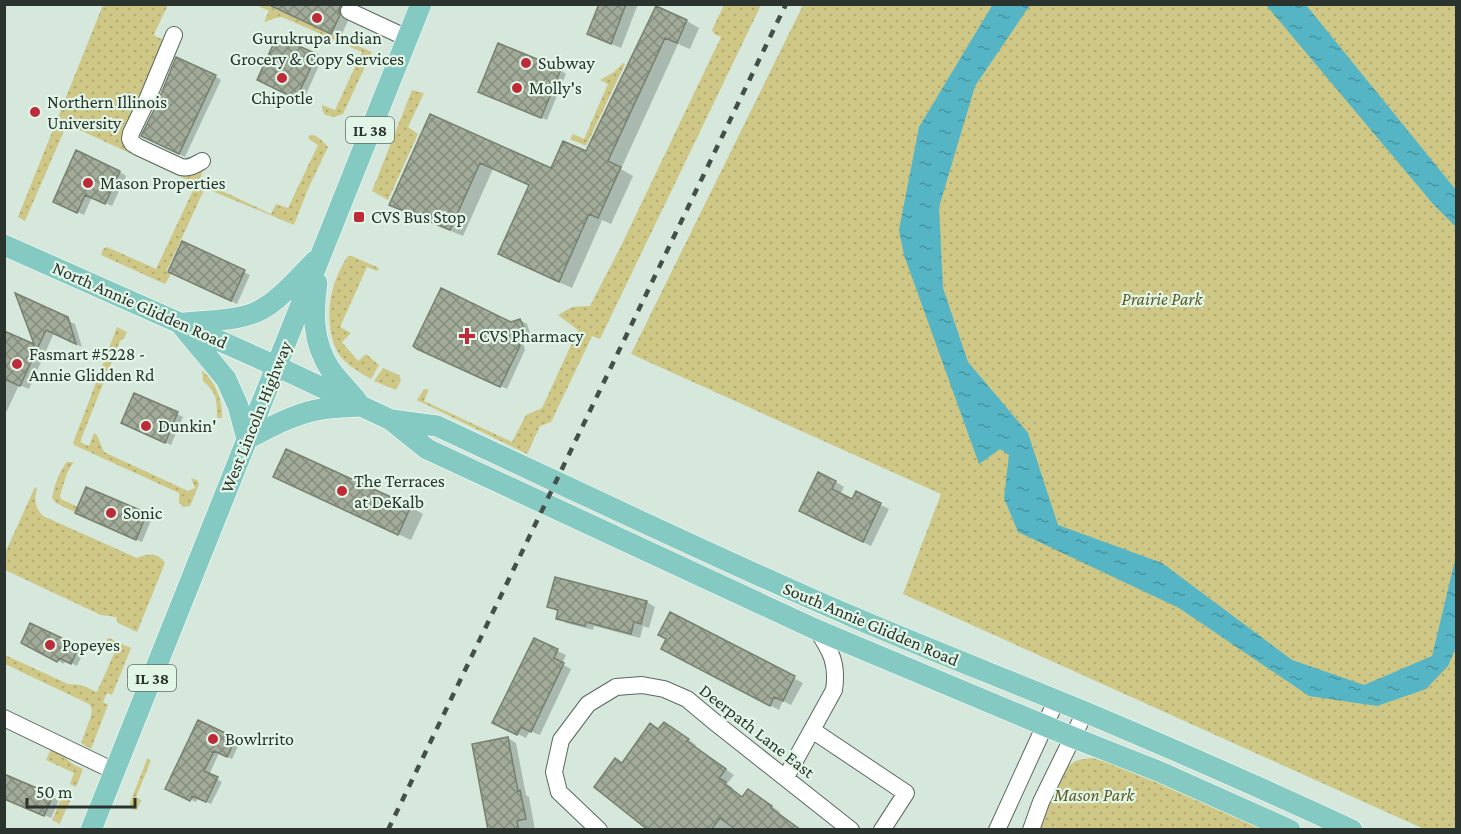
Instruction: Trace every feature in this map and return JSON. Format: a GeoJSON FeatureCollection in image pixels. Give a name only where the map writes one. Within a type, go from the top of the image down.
{"type":"FeatureCollection","features":[{"type":"Feature","properties":{"kind":"main road","name":"West Lincoln Highway"},"geometry":{"type":"LineString","coordinates":[[91,830],[421,4]]}},
{"type":"Feature","properties":{"kind":"main road","name":"North Annie Glidden Road"},"geometry":{"type":"LineString","coordinates":[[4,245],[276,366]]}},
{"type":"Feature","properties":{"kind":"main road"},"geometry":{"type":"LineString","coordinates":[[180,323],[252,314],[270,304],[321,256]]}},
{"type":"Feature","properties":{"kind":"main road"},"geometry":{"type":"LineString","coordinates":[[321,256],[315,302],[317,341],[330,368],[361,406]]}},
{"type":"Feature","properties":{"kind":"main road"},"geometry":{"type":"LineString","coordinates":[[180,323],[226,379],[238,406],[247,439],[290,418],[322,409],[361,406]]}},
{"type":"Feature","properties":{"kind":"main road","name":"South Annie Glidden Road"},"geometry":{"type":"LineString","coordinates":[[276,366],[391,420],[427,449],[818,630],[1158,771],[1290,830]]}},
{"type":"Feature","properties":{"kind":"main road","name":"South Annie Glidden Road"},"geometry":{"type":"LineString","coordinates":[[391,420],[437,426],[689,544],[851,616],[1254,784],[1353,830]]}},
{"type":"Feature","properties":{"kind":"street"},"geometry":{"type":"LineString","coordinates":[[349,11],[407,39]]}},
{"type":"Feature","properties":{"kind":"street"},"geometry":{"type":"LineString","coordinates":[[174,35],[130,139],[138,147],[181,167],[186,168],[202,161]]}},
{"type":"Feature","properties":{"kind":"street"},"geometry":{"type":"LineString","coordinates":[[786,777],[834,690],[831,651],[818,630]]}},
{"type":"Feature","properties":{"kind":"street","name":"Deerpath Lane East"},"geometry":{"type":"LineString","coordinates":[[599,830],[559,792],[554,772],[561,740],[588,704],[616,687],[642,685],[664,689],[687,699],[851,830]]}},
{"type":"Feature","properties":{"kind":"street"},"geometry":{"type":"LineString","coordinates":[[997,830],[1056,701]]}},
{"type":"Feature","properties":{"kind":"street"},"geometry":{"type":"LineString","coordinates":[[1031,830],[1041,802],[1085,712]]}},
{"type":"Feature","properties":{"kind":"street"},"geometry":{"type":"LineString","coordinates":[[4,718],[114,771]]}},
{"type":"Feature","properties":{"kind":"street"},"geometry":{"type":"LineString","coordinates":[[812,730],[906,793],[882,830]]}},
{"type":"Feature","properties":{"kind":"green space"},"geometry":{"type":"Polygon","coordinates":[[[103,5],[168,5],[154,34],[163,42],[123,136],[125,146],[204,169],[199,180],[271,214],[276,204],[288,208],[318,145],[308,137],[315,136],[328,147],[294,225],[205,188],[166,272],[171,274],[165,284],[101,255],[103,249],[107,247],[156,269],[196,184],[67,124],[25,221],[18,217],[103,5]]]}},
{"type":"Feature","properties":{"kind":"green space"},"geometry":{"type":"Polygon","coordinates":[[[256,5],[266,5],[372,52],[343,114],[334,117],[325,115],[322,105],[335,110],[362,52],[282,17],[264,22],[269,11],[256,5]]]}},
{"type":"Feature","properties":{"kind":"green space"},"geometry":{"type":"Polygon","coordinates":[[[724,5],[761,5],[600,339],[592,336],[551,422],[540,426],[527,454],[417,400],[424,389],[427,389],[424,401],[512,442],[526,415],[542,408],[578,330],[558,315],[572,307],[590,306],[721,37],[714,34],[712,30],[724,5]]]}},
{"type":"Feature","properties":{"kind":"green space","name":"Prairie Park"},"geometry":{"type":"Polygon","coordinates":[[[803,5],[1456,5],[1456,829],[1424,829],[903,594],[941,494],[631,354],[803,5]]]}},
{"type":"Feature","properties":{"kind":"green space"},"geometry":{"type":"Polygon","coordinates":[[[623,63],[625,64],[586,146],[570,139],[573,134],[584,139],[608,84],[600,80],[614,72],[623,63]]]}},
{"type":"Feature","properties":{"kind":"green space"},"geometry":{"type":"Polygon","coordinates":[[[412,90],[424,93],[408,127],[418,134],[388,200],[372,191],[412,90]]]}},
{"type":"Feature","properties":{"kind":"green space"},"geometry":{"type":"Polygon","coordinates":[[[348,256],[379,268],[377,271],[367,267],[340,327],[351,333],[342,342],[358,361],[366,354],[379,365],[371,379],[342,359],[332,337],[330,301],[337,277],[348,256]]]}},
{"type":"Feature","properties":{"kind":"green space"},"geometry":{"type":"Polygon","coordinates":[[[117,327],[127,332],[120,341],[80,442],[89,446],[94,433],[104,452],[188,491],[195,488],[191,478],[197,480],[199,484],[190,506],[184,507],[179,503],[179,493],[73,443],[117,327]]]}},
{"type":"Feature","properties":{"kind":"green space"},"geometry":{"type":"Polygon","coordinates":[[[383,368],[399,375],[401,380],[396,390],[374,381],[383,368]]]}},
{"type":"Feature","properties":{"kind":"green space"},"geometry":{"type":"Polygon","coordinates":[[[202,370],[211,380],[217,392],[222,418],[217,418],[215,397],[203,381],[202,370]]]}},
{"type":"Feature","properties":{"kind":"green space"},"geometry":{"type":"Polygon","coordinates":[[[67,462],[73,463],[67,473],[60,496],[61,499],[78,507],[75,512],[56,503],[52,498],[57,479],[67,462]]]}},
{"type":"Feature","properties":{"kind":"green space"},"geometry":{"type":"Polygon","coordinates":[[[35,487],[37,489],[36,503],[43,516],[137,558],[152,554],[165,563],[137,632],[118,623],[116,617],[101,615],[5,570],[5,553],[35,487]]]}},
{"type":"Feature","properties":{"kind":"green space"},"geometry":{"type":"Polygon","coordinates":[[[109,638],[131,648],[112,695],[107,693],[103,702],[108,705],[91,749],[81,743],[91,716],[92,709],[89,704],[5,664],[5,655],[68,684],[81,685],[97,692],[117,647],[107,642],[109,638]]]}},
{"type":"Feature","properties":{"kind":"green space"},"geometry":{"type":"Polygon","coordinates":[[[52,747],[74,765],[83,769],[76,787],[70,784],[74,773],[46,760],[52,747]]]}},
{"type":"Feature","properties":{"kind":"green space","name":"Mason Park"},"geometry":{"type":"Polygon","coordinates":[[[1092,758],[1116,764],[1265,830],[1038,830],[1066,770],[1075,762],[1092,758]]]}},
{"type":"Feature","properties":{"kind":"green space"},"geometry":{"type":"Polygon","coordinates":[[[147,759],[151,760],[136,797],[141,800],[137,810],[131,809],[130,803],[147,759]]]}},
{"type":"Feature","properties":{"kind":"green space"},"geometry":{"type":"Polygon","coordinates":[[[63,794],[70,801],[59,825],[52,820],[63,794]]]}},
{"type":"Feature","properties":{"kind":"water"},"geometry":{"type":"Polygon","coordinates":[[[993,4],[1030,5],[975,86],[939,207],[943,288],[968,362],[1028,433],[1058,525],[1162,563],[1292,660],[1364,685],[1432,656],[1456,556],[1456,647],[1448,666],[1426,689],[1377,706],[1309,696],[1179,608],[1018,532],[1004,498],[1009,455],[1000,449],[979,464],[904,255],[899,230],[919,127],[993,4]]]}},
{"type":"Feature","properties":{"kind":"water"},"geometry":{"type":"Polygon","coordinates":[[[1266,5],[1306,5],[1456,190],[1456,227],[1433,204],[1266,5]]]}},
{"type":"Feature","properties":{"kind":"building","name":"Gurukrupa Indian Grocery & Copy Services"},"geometry":{"type":"Polygon","coordinates":[[[267,4],[341,4],[340,15],[331,34],[267,4]]]}},
{"type":"Feature","properties":{"kind":"building"},"geometry":{"type":"Polygon","coordinates":[[[599,4],[626,4],[611,44],[587,34],[599,4]]]}},
{"type":"Feature","properties":{"kind":"building"},"geometry":{"type":"Polygon","coordinates":[[[656,6],[687,20],[677,43],[665,38],[608,161],[621,167],[598,218],[589,214],[559,282],[498,254],[529,185],[480,163],[450,230],[389,205],[430,114],[551,168],[563,141],[586,151],[656,6]]]}},
{"type":"Feature","properties":{"kind":"building"},"geometry":{"type":"Polygon","coordinates":[[[277,36],[317,54],[296,99],[257,80],[277,36]]]}},
{"type":"Feature","properties":{"kind":"building","name":"Molly's"},"geometry":{"type":"Polygon","coordinates":[[[498,43],[561,69],[541,118],[478,92],[498,43]]]}},
{"type":"Feature","properties":{"kind":"building"},"geometry":{"type":"Polygon","coordinates":[[[176,57],[216,75],[179,154],[141,136],[176,57]]]}},
{"type":"Feature","properties":{"kind":"building","name":"Mason Properties"},"geometry":{"type":"Polygon","coordinates":[[[76,150],[120,171],[105,204],[85,195],[77,213],[53,202],[76,150]]]}},
{"type":"Feature","properties":{"kind":"building"},"geometry":{"type":"Polygon","coordinates":[[[182,241],[245,270],[231,301],[168,272],[182,241]]]}},
{"type":"Feature","properties":{"kind":"building","name":"CVS Pharmacy"},"geometry":{"type":"Polygon","coordinates":[[[441,288],[511,322],[520,319],[525,330],[516,333],[520,346],[500,387],[413,346],[441,288]]]}},
{"type":"Feature","properties":{"kind":"building"},"geometry":{"type":"Polygon","coordinates":[[[15,293],[68,317],[76,344],[46,330],[20,386],[4,379],[4,331],[34,344],[15,293]]]}},
{"type":"Feature","properties":{"kind":"building"},"geometry":{"type":"Polygon","coordinates":[[[134,393],[178,412],[165,443],[121,423],[134,393]]]}},
{"type":"Feature","properties":{"kind":"building","name":"The Terraces at DeKalb"},"geometry":{"type":"Polygon","coordinates":[[[286,449],[411,506],[398,535],[273,477],[286,449]]]}},
{"type":"Feature","properties":{"kind":"building"},"geometry":{"type":"Polygon","coordinates":[[[818,472],[836,481],[832,489],[852,499],[856,491],[881,503],[863,542],[799,511],[818,472]]]}},
{"type":"Feature","properties":{"kind":"building","name":"Sonic"},"geometry":{"type":"Polygon","coordinates":[[[86,487],[147,513],[136,540],[75,513],[86,487]]]}},
{"type":"Feature","properties":{"kind":"building"},"geometry":{"type":"Polygon","coordinates":[[[555,577],[647,601],[641,624],[634,622],[631,634],[586,622],[585,626],[556,619],[558,610],[547,607],[555,577]]]}},
{"type":"Feature","properties":{"kind":"building"},"geometry":{"type":"Polygon","coordinates":[[[670,612],[795,676],[783,701],[774,697],[770,706],[661,649],[666,639],[658,635],[670,612]]]}},
{"type":"Feature","properties":{"kind":"building","name":"Popeyes"},"geometry":{"type":"Polygon","coordinates":[[[30,623],[79,646],[71,664],[59,658],[57,662],[21,643],[30,623]]]}},
{"type":"Feature","properties":{"kind":"building"},"geometry":{"type":"Polygon","coordinates":[[[534,638],[558,649],[554,658],[564,663],[531,732],[521,727],[517,735],[492,723],[534,638]]]}},
{"type":"Feature","properties":{"kind":"building"},"geometry":{"type":"Polygon","coordinates":[[[198,720],[236,738],[227,757],[214,751],[204,771],[218,777],[206,802],[192,796],[190,801],[165,789],[198,720]]]}},
{"type":"Feature","properties":{"kind":"building"},"geometry":{"type":"Polygon","coordinates":[[[664,722],[726,769],[719,778],[726,782],[725,784],[742,797],[748,789],[801,830],[736,830],[720,818],[711,830],[648,830],[594,787],[615,758],[622,763],[650,723],[658,729],[664,722]]]}},
{"type":"Feature","properties":{"kind":"building"},"geometry":{"type":"Polygon","coordinates":[[[508,737],[518,791],[520,790],[526,819],[517,821],[519,830],[488,830],[472,744],[508,737]]]}},
{"type":"Feature","properties":{"kind":"building"},"geometry":{"type":"Polygon","coordinates":[[[4,774],[53,795],[44,816],[4,799],[4,774]]]}},
{"type":"Feature","properties":{"kind":"railway"},"geometry":{"type":"LineString","coordinates":[[388,830],[786,4]]}},
{"type":"Feature","properties":{"kind":"place","name":"Gurukrupa Indian Grocery & Copy Services"},"geometry":{"type":"Point","coordinates":[317,18]}},
{"type":"Feature","properties":{"kind":"place","name":"Subway"},"geometry":{"type":"Point","coordinates":[526,63]}},
{"type":"Feature","properties":{"kind":"place","name":"Chipotle"},"geometry":{"type":"Point","coordinates":[282,78]}},
{"type":"Feature","properties":{"kind":"place","name":"Molly's"},"geometry":{"type":"Point","coordinates":[517,88]}},
{"type":"Feature","properties":{"kind":"place","name":"Northern Illinois University"},"geometry":{"type":"Point","coordinates":[35,112]}},
{"type":"Feature","properties":{"kind":"place","name":"Mason Properties"},"geometry":{"type":"Point","coordinates":[88,183]}},
{"type":"Feature","properties":{"kind":"place","name":"CVS Bus Stop"},"geometry":{"type":"Point","coordinates":[359,217]}},
{"type":"Feature","properties":{"kind":"place","name":"CVS Pharmacy"},"geometry":{"type":"Point","coordinates":[467,336]}},
{"type":"Feature","properties":{"kind":"place","name":"Fasmart #5228 - Annie Glidden Rd"},"geometry":{"type":"Point","coordinates":[17,364]}},
{"type":"Feature","properties":{"kind":"place","name":"Dunkin'"},"geometry":{"type":"Point","coordinates":[146,426]}},
{"type":"Feature","properties":{"kind":"place","name":"The Terraces at DeKalb"},"geometry":{"type":"Point","coordinates":[342,491]}},
{"type":"Feature","properties":{"kind":"place","name":"Sonic"},"geometry":{"type":"Point","coordinates":[111,513]}},
{"type":"Feature","properties":{"kind":"place","name":"Popeyes"},"geometry":{"type":"Point","coordinates":[50,645]}},
{"type":"Feature","properties":{"kind":"place","name":"Bowlrrito"},"geometry":{"type":"Point","coordinates":[213,739]}}]}
